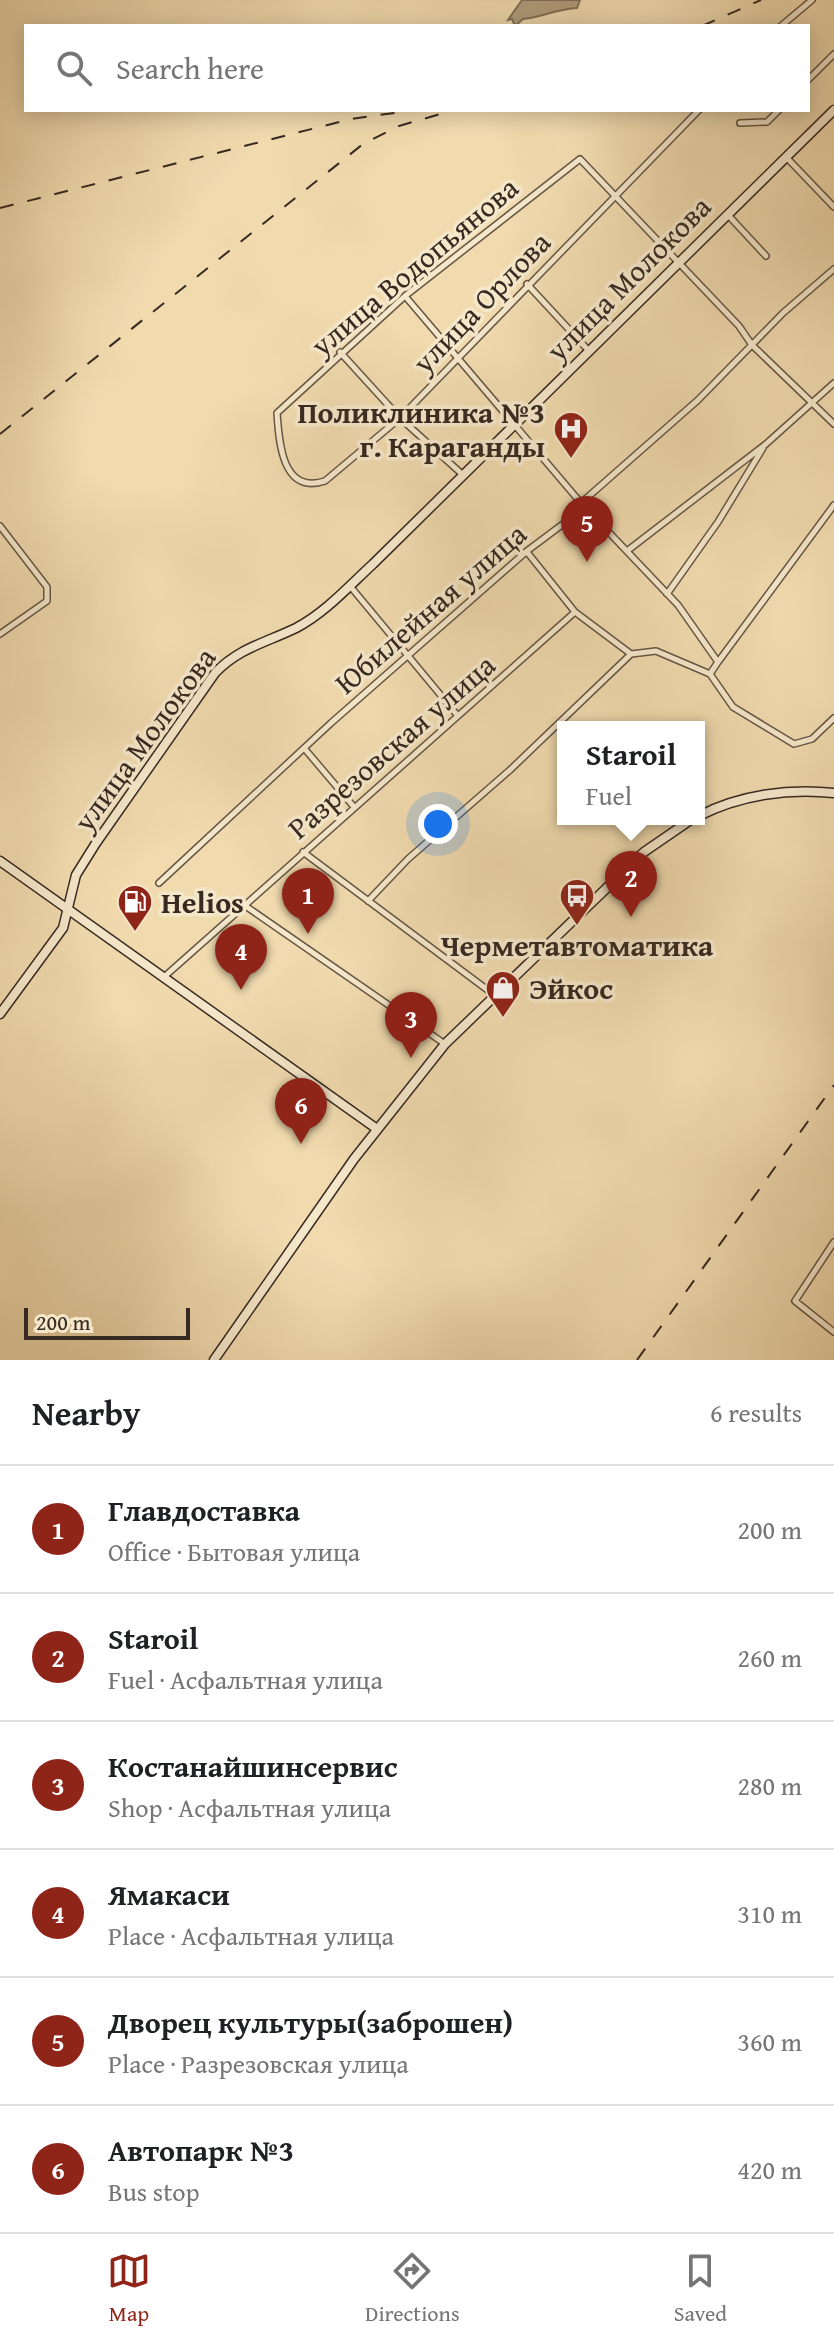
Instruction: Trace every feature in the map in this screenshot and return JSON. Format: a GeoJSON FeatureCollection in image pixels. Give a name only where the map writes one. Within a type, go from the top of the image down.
{"type":"FeatureCollection","features":[{"type":"Feature","properties":{"kind":"main road","name":"улица Молокова"},"geometry":{"type":"LineString","coordinates":[[0,1014],[54,943],[69,909],[76,875],[96,843],[215,673],[240,650],[296,628],[318,614],[349,586],[834,110]]}},
{"type":"Feature","properties":{"kind":"main road"},"geometry":{"type":"LineString","coordinates":[[705,814],[757,796],[834,793]]}},
{"type":"Feature","properties":{"kind":"main road"},"geometry":{"type":"LineString","coordinates":[[214,1360],[377,1129],[445,1044],[493,994],[644,852],[683,825]]}},
{"type":"Feature","properties":{"kind":"main road"},"geometry":{"type":"LineString","coordinates":[[0,861],[377,1129]]}},
{"type":"Feature","properties":{"kind":"street"},"geometry":{"type":"LineString","coordinates":[[783,24],[812,0]]}},
{"type":"Feature","properties":{"kind":"street"},"geometry":{"type":"LineString","coordinates":[[810,78],[834,54]]}},
{"type":"Feature","properties":{"kind":"street","name":"улица Орлова"},"geometry":{"type":"LineString","coordinates":[[283,461],[301,481],[314,485],[325,481],[400,418],[697,112]]}},
{"type":"Feature","properties":{"kind":"street"},"geometry":{"type":"LineString","coordinates":[[740,123],[767,122],[777,112]]}},
{"type":"Feature","properties":{"kind":"street"},"geometry":{"type":"LineString","coordinates":[[786,157],[834,207]]}},
{"type":"Feature","properties":{"kind":"street","name":"улица Водопьянова"},"geometry":{"type":"LineString","coordinates":[[283,461],[277,413],[340,352],[405,296],[580,159],[614,197]]}},
{"type":"Feature","properties":{"kind":"street"},"geometry":{"type":"LineString","coordinates":[[614,197],[739,326],[752,345],[834,424]]}},
{"type":"Feature","properties":{"kind":"street"},"geometry":{"type":"LineString","coordinates":[[727,214],[766,256]]}},
{"type":"Feature","properties":{"kind":"street","name":"Юбилейная улица"},"geometry":{"type":"LineString","coordinates":[[159,883],[304,748],[527,551],[571,518],[581,503],[698,400],[783,313],[834,270]]}},
{"type":"Feature","properties":{"kind":"street"},"geometry":{"type":"LineString","coordinates":[[527,284],[589,351]]}},
{"type":"Feature","properties":{"kind":"street"},"geometry":{"type":"LineString","coordinates":[[405,296],[581,503],[667,594],[718,662]]}},
{"type":"Feature","properties":{"kind":"street"},"geometry":{"type":"LineString","coordinates":[[340,352],[400,418],[464,475]]}},
{"type":"Feature","properties":{"kind":"street"},"geometry":{"type":"LineString","coordinates":[[627,551],[766,444],[834,383]]}},
{"type":"Feature","properties":{"kind":"street"},"geometry":{"type":"LineString","coordinates":[[667,594],[718,522],[766,444]]}},
{"type":"Feature","properties":{"kind":"street"},"geometry":{"type":"LineString","coordinates":[[710,674],[834,505]]}},
{"type":"Feature","properties":{"kind":"street"},"geometry":{"type":"LineString","coordinates":[[0,526],[47,587],[47,601],[0,634]]}},
{"type":"Feature","properties":{"kind":"street"},"geometry":{"type":"LineString","coordinates":[[527,551],[575,612],[631,654]]}},
{"type":"Feature","properties":{"kind":"street"},"geometry":{"type":"LineString","coordinates":[[349,586],[458,716]]}},
{"type":"Feature","properties":{"kind":"street","name":"Разрезовская улица"},"geometry":{"type":"LineString","coordinates":[[164,977],[575,612]]}},
{"type":"Feature","properties":{"kind":"street"},"geometry":{"type":"LineString","coordinates":[[561,721],[631,654],[656,651],[710,674],[733,707],[794,744],[812,739],[834,718]]}},
{"type":"Feature","properties":{"kind":"street"},"geometry":{"type":"LineString","coordinates":[[368,901],[408,859],[557,725]]}},
{"type":"Feature","properties":{"kind":"street"},"geometry":{"type":"LineString","coordinates":[[304,748],[354,807]]}},
{"type":"Feature","properties":{"kind":"street"},"geometry":{"type":"LineString","coordinates":[[303,852],[493,994]]}},
{"type":"Feature","properties":{"kind":"street"},"geometry":{"type":"LineString","coordinates":[[244,905],[445,1044]]}},
{"type":"Feature","properties":{"kind":"street"},"geometry":{"type":"LineString","coordinates":[[834,1242],[795,1298],[798,1306],[834,1332]]}},
{"type":"Feature","properties":{"kind":"shaded area"},"geometry":{"type":"Polygon","coordinates":[[[522,0],[580,0],[577,8],[523,19],[517,24],[512,19],[508,20],[522,0]]]}},
{"type":"Feature","properties":{"kind":"railway"},"geometry":{"type":"LineString","coordinates":[[707,24],[761,0]]}},
{"type":"Feature","properties":{"kind":"railway"},"geometry":{"type":"LineString","coordinates":[[0,208],[351,119],[401,112]]}},
{"type":"Feature","properties":{"kind":"railway"},"geometry":{"type":"LineString","coordinates":[[0,434],[363,144],[399,126],[447,112]]}},
{"type":"Feature","properties":{"kind":"railway"},"geometry":{"type":"LineString","coordinates":[[637,1360],[834,1085]]}},
{"type":"Feature","properties":{"kind":"place","name":"Поликлиника №3 г. Караганды"},"geometry":{"type":"Point","coordinates":[571,460]}},
{"type":"Feature","properties":{"kind":"place","name":"Дворец культуры(заброшен)"},"geometry":{"type":"Point","coordinates":[587,562]}},
{"type":"Feature","properties":{"kind":"place","name":"Staroil"},"geometry":{"type":"Point","coordinates":[631,917]}},
{"type":"Feature","properties":{"kind":"place","name":"Черметавтоматика"},"geometry":{"type":"Point","coordinates":[577,927]}},
{"type":"Feature","properties":{"kind":"place","name":"Helios"},"geometry":{"type":"Point","coordinates":[135,933]}},
{"type":"Feature","properties":{"kind":"place","name":"Главдоставка"},"geometry":{"type":"Point","coordinates":[308,934]}},
{"type":"Feature","properties":{"kind":"place","name":"Ямакаси"},"geometry":{"type":"Point","coordinates":[241,990]}},
{"type":"Feature","properties":{"kind":"place","name":"Эйкос"},"geometry":{"type":"Point","coordinates":[503,1019]}},
{"type":"Feature","properties":{"kind":"place","name":"Костанайшинсервис"},"geometry":{"type":"Point","coordinates":[411,1058]}},
{"type":"Feature","properties":{"kind":"place","name":"Автопарк №3"},"geometry":{"type":"Point","coordinates":[301,1144]}}]}
